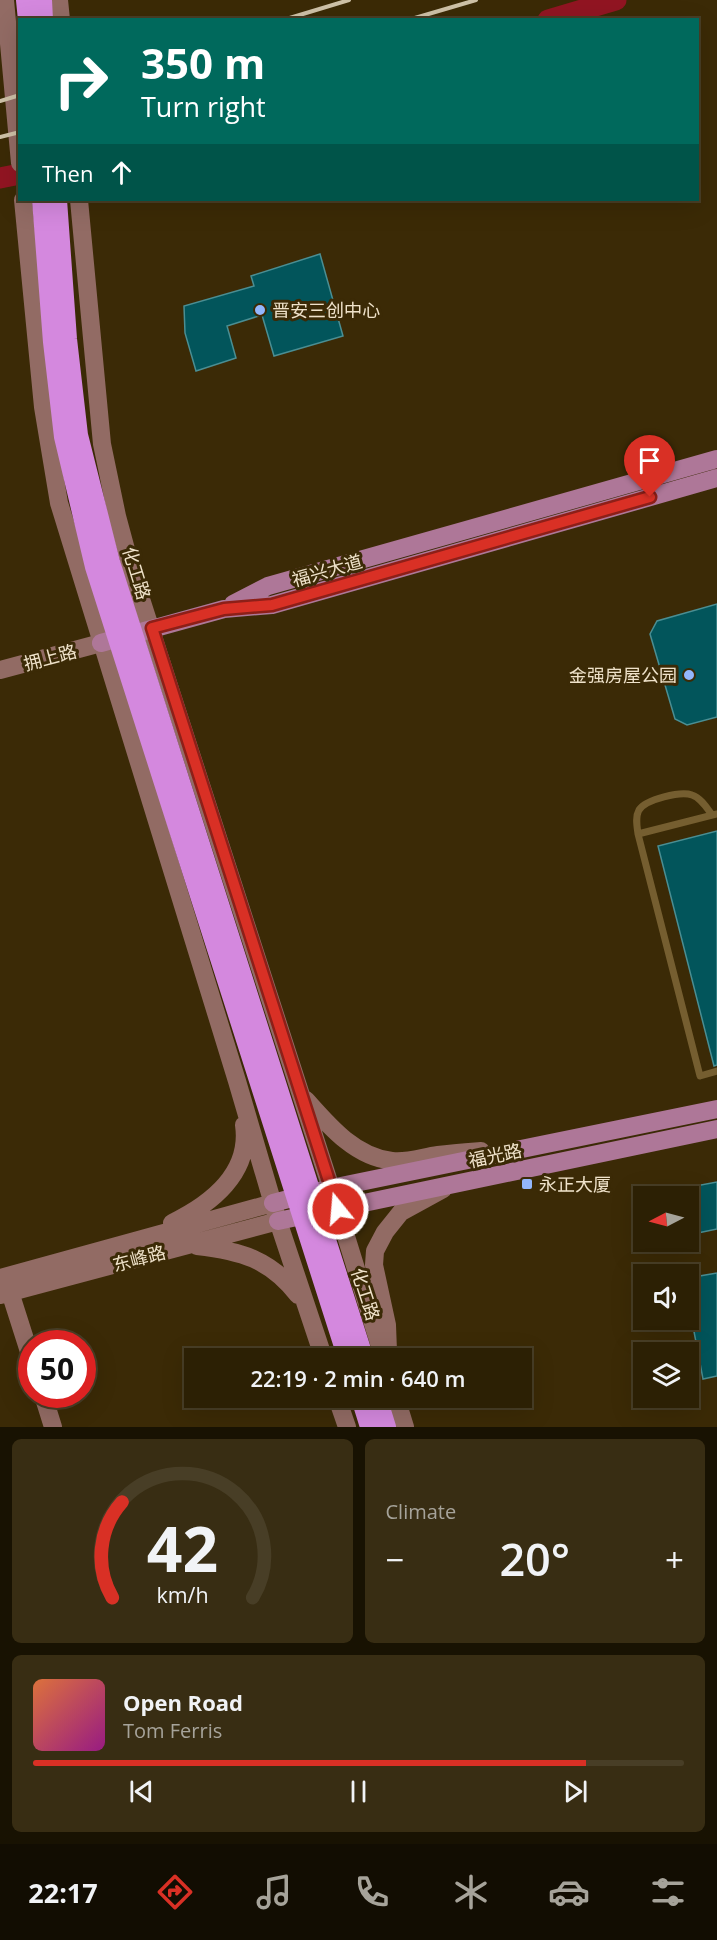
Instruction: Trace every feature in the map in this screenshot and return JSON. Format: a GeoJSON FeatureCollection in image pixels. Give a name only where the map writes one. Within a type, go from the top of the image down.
{"type":"FeatureCollection","features":[{"type":"Feature","properties":{"kind":"highway"},"geometry":{"type":"LineString","coordinates":[[25,0],[27,18]]}},
{"type":"Feature","properties":{"kind":"highway"},"geometry":{"type":"LineString","coordinates":[[43,0],[44,18]]}},
{"type":"Feature","properties":{"kind":"highway","name":"化工路"},"geometry":{"type":"LineString","coordinates":[[41,201],[52,342],[63,437],[94,567],[343,1348]]}},
{"type":"Feature","properties":{"kind":"highway","name":"化工路"},"geometry":{"type":"LineString","coordinates":[[58,201],[68,339],[79,435],[111,562],[361,1348]]}},
{"type":"Feature","properties":{"kind":"highway"},"geometry":{"type":"LineString","coordinates":[[363,1408],[369,1427]]}},
{"type":"Feature","properties":{"kind":"highway"},"geometry":{"type":"LineString","coordinates":[[381,1408],[387,1427]]}},
{"type":"Feature","properties":{"kind":"main road"},"geometry":{"type":"LineString","coordinates":[[5,0],[18,141]]}},
{"type":"Feature","properties":{"kind":"main road"},"geometry":{"type":"LineString","coordinates":[[59,0],[61,18]]}},
{"type":"Feature","properties":{"kind":"main road"},"geometry":{"type":"LineString","coordinates":[[23,201],[43,407],[59,503],[278,1221],[320,1348]]}},
{"type":"Feature","properties":{"kind":"main road"},"geometry":{"type":"LineString","coordinates":[[79,201],[102,444],[112,495],[131,568],[332,1188],[381,1348]]}},
{"type":"Feature","properties":{"kind":"main road","name":"福兴大道"},"geometry":{"type":"LineString","coordinates":[[224,609],[268,586],[717,459]]}},
{"type":"Feature","properties":{"kind":"main road","name":"福兴大道"},"geometry":{"type":"LineString","coordinates":[[224,609],[272,605],[717,478]]}},
{"type":"Feature","properties":{"kind":"main road"},"geometry":{"type":"LineString","coordinates":[[101,643],[224,609]]}},
{"type":"Feature","properties":{"kind":"main road","name":"拥上路"},"geometry":{"type":"LineString","coordinates":[[0,670],[101,643]]}},
{"type":"Feature","properties":{"kind":"main road"},"geometry":{"type":"LineString","coordinates":[[135,1241],[191,1213],[216,1196],[231,1178],[243,1152],[245,1131],[237,1082]]}},
{"type":"Feature","properties":{"kind":"main road"},"geometry":{"type":"LineString","coordinates":[[300,1094],[343,1139],[374,1156],[392,1161],[439,1154],[524,1148]]}},
{"type":"Feature","properties":{"kind":"main road","name":"福光路"},"geometry":{"type":"LineString","coordinates":[[273,1203],[332,1188],[717,1109]]}},
{"type":"Feature","properties":{"kind":"main road","name":"福光路"},"geometry":{"type":"LineString","coordinates":[[278,1221],[717,1129]]}},
{"type":"Feature","properties":{"kind":"main road"},"geometry":{"type":"LineString","coordinates":[[388,1348],[387,1325],[374,1265],[375,1251],[384,1232],[401,1212],[454,1184]]}},
{"type":"Feature","properties":{"kind":"main road","name":"东峰路"},"geometry":{"type":"LineString","coordinates":[[3,1281],[273,1203]]}},
{"type":"Feature","properties":{"kind":"main road","name":"东峰路"},"geometry":{"type":"LineString","coordinates":[[3,1281],[190,1245],[278,1221]]}},
{"type":"Feature","properties":{"kind":"main road"},"geometry":{"type":"LineString","coordinates":[[190,1245],[245,1254],[260,1261],[289,1283],[305,1304]]}},
{"type":"Feature","properties":{"kind":"main road"},"geometry":{"type":"LineString","coordinates":[[3,1281],[21,1330]]}},
{"type":"Feature","properties":{"kind":"main road"},"geometry":{"type":"LineString","coordinates":[[47,1408],[53,1427]]}},
{"type":"Feature","properties":{"kind":"main road"},"geometry":{"type":"LineString","coordinates":[[340,1408],[347,1427]]}},
{"type":"Feature","properties":{"kind":"main road"},"geometry":{"type":"LineString","coordinates":[[399,1408],[405,1427]]}},
{"type":"Feature","properties":{"kind":"lane"},"geometry":{"type":"LineString","coordinates":[[715,815],[693,795],[677,794],[644,805],[639,810],[637,818],[638,834],[700,1076],[717,1071]]}},
{"type":"Feature","properties":{"kind":"lane"},"geometry":{"type":"LineString","coordinates":[[638,834],[715,815]]}},
{"type":"Feature","properties":{"kind":"building","name":"晋安三创中心"},"geometry":{"type":"Polygon","coordinates":[[[320,254],[343,336],[274,356],[262,315],[227,326],[236,358],[196,371],[185,333],[184,306],[254,286],[251,276],[320,254]]]}},
{"type":"Feature","properties":{"kind":"building","name":"金强房屋公园"},"geometry":{"type":"Polygon","coordinates":[[[717,604],[717,717],[687,725],[675,719],[650,634],[657,621],[717,604]]]}},
{"type":"Feature","properties":{"kind":"building"},"geometry":{"type":"Polygon","coordinates":[[[717,831],[717,1065],[714,1066],[658,846],[717,831]]]}},
{"type":"Feature","properties":{"kind":"building"},"geometry":{"type":"Polygon","coordinates":[[[717,1182],[717,1229],[699,1233],[699,1186],[695,1186],[717,1182]]]}},
{"type":"Feature","properties":{"kind":"building"},"geometry":{"type":"Polygon","coordinates":[[[717,1273],[717,1376],[703,1379],[699,1342],[696,1342],[694,1330],[699,1330],[699,1276],[717,1273]]]}},
{"type":"Feature","properties":{"kind":"waterway"},"geometry":{"type":"LineString","coordinates":[[555,18],[616,0]]}},
{"type":"Feature","properties":{"kind":"waterway"},"geometry":{"type":"LineString","coordinates":[[0,178],[18,174]]}},
{"type":"Feature","properties":{"kind":"railway"},"geometry":{"type":"LineString","coordinates":[[290,18],[349,0]]}},
{"type":"Feature","properties":{"kind":"railway"},"geometry":{"type":"LineString","coordinates":[[415,18],[476,0]]}},
{"type":"Feature","properties":{"kind":"railway"},"geometry":{"type":"LineString","coordinates":[[0,101],[18,96]]}},
{"type":"Feature","properties":{"kind":"railway"},"geometry":{"type":"LineString","coordinates":[[0,137],[18,132]]}},
{"type":"Feature","properties":{"kind":"place","name":"晋安三创中心"},"geometry":{"type":"Point","coordinates":[260,310]}},
{"type":"Feature","properties":{"kind":"place","name":"金强房屋公园"},"geometry":{"type":"Point","coordinates":[689,675]}},
{"type":"Feature","properties":{"kind":"place","name":"永正大厦"},"geometry":{"type":"Point","coordinates":[527,1184]}},
{"type":"Feature","properties":{"kind":"route"},"geometry":{"type":"LineString","coordinates":[[338,1209],[152,628],[224,609],[272,605],[650,497]]}}]}
